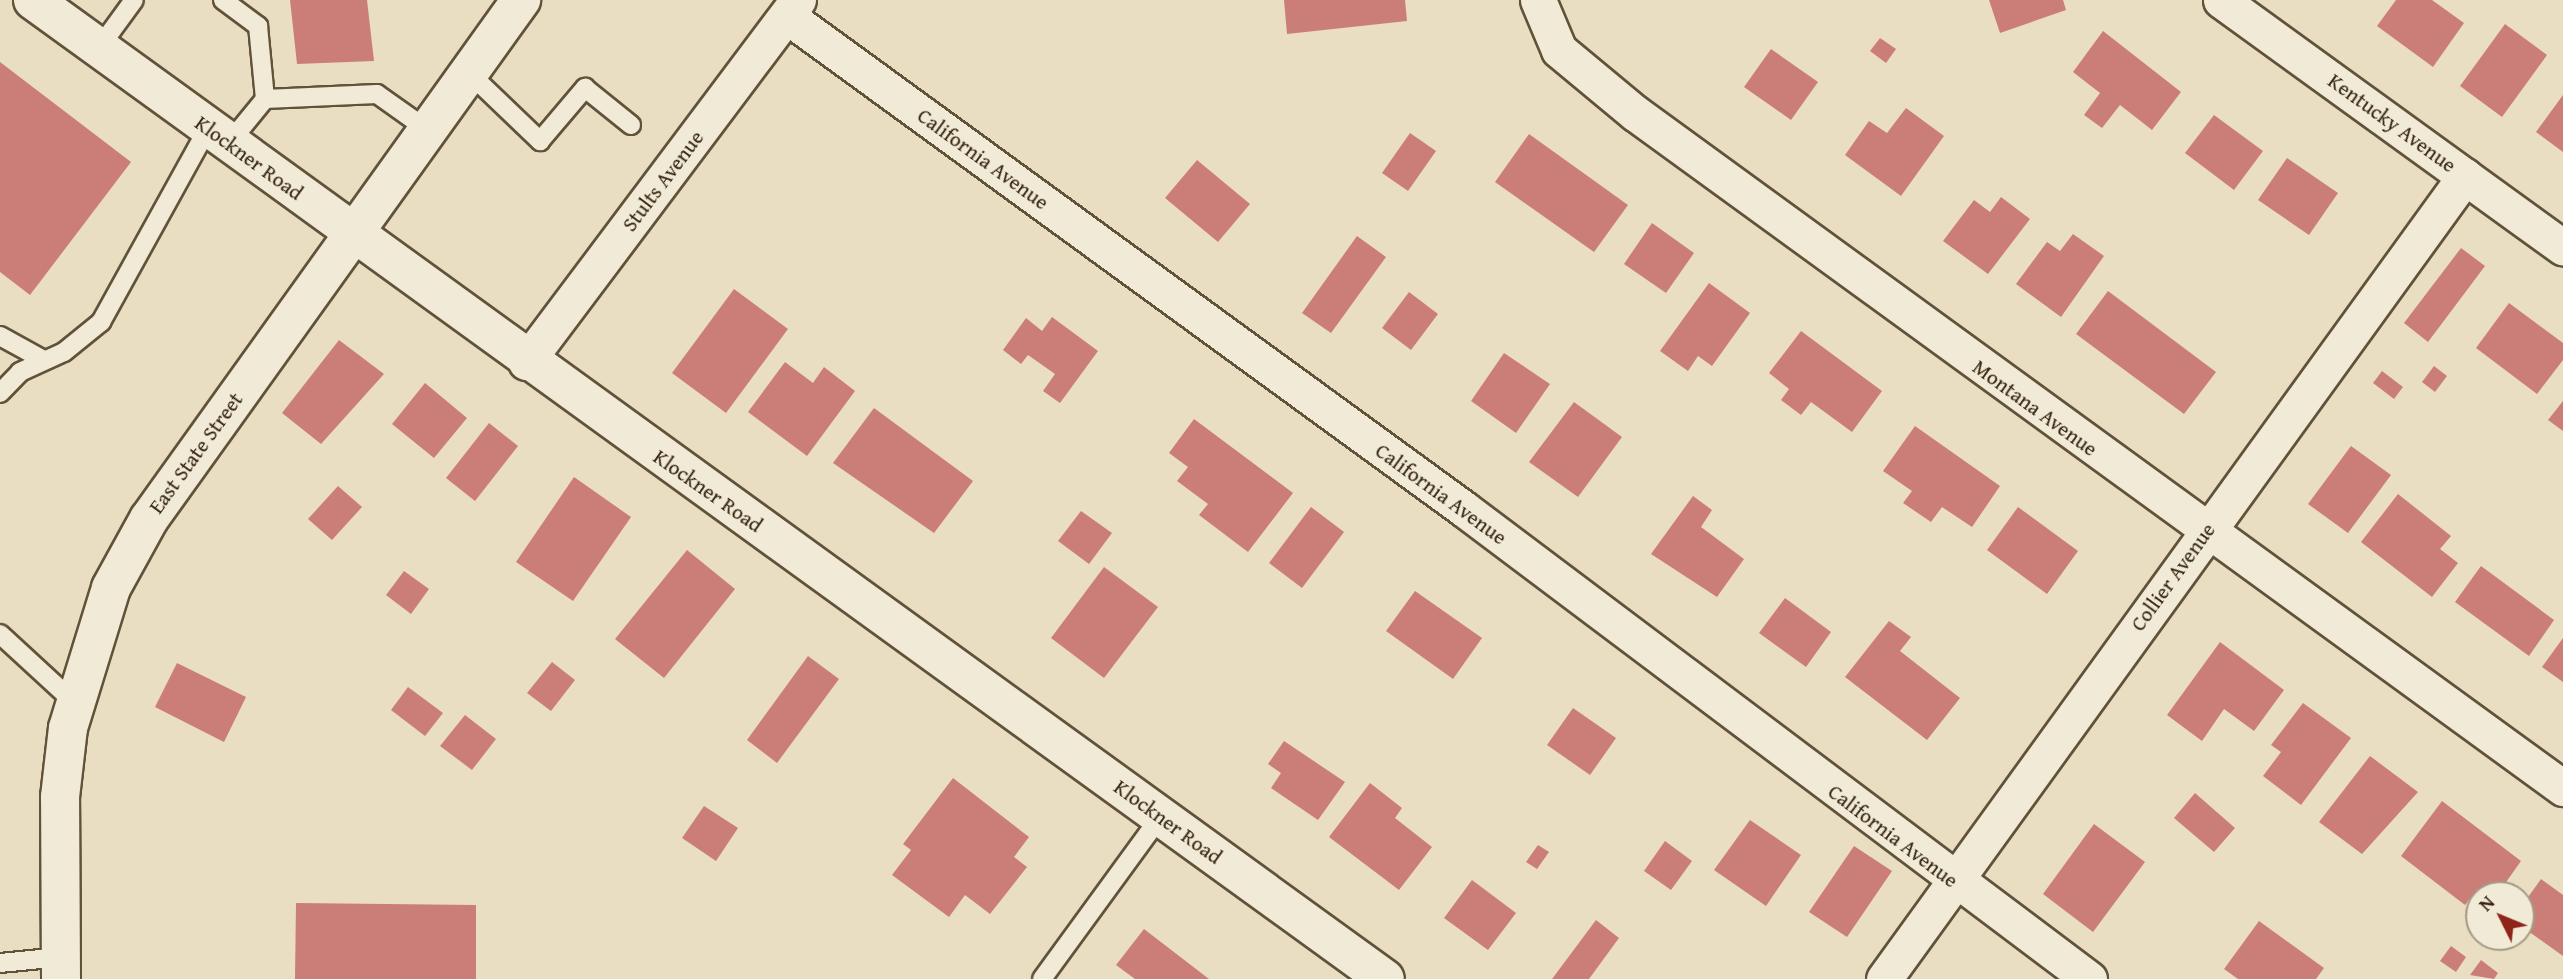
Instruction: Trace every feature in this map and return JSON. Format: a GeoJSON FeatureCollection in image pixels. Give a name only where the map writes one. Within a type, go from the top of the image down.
{"type":"FeatureCollection","features":[{"type":"Feature","properties":{"kind":"main road","name":"Klockner Road"},"geometry":{"type":"LineString","coordinates":[[33,0],[526,362],[1385,979]]}},
{"type":"Feature","properties":{"kind":"main road","name":"East State Street"},"geometry":{"type":"LineString","coordinates":[[61,968],[60,797],[74,702],[111,588],[149,519],[466,70],[518,1]]}},
{"type":"Feature","properties":{"kind":"street","name":"Montana Avenue"},"geometry":{"type":"LineString","coordinates":[[1538,0],[1559,50],[1635,113],[2204,533],[2563,788]]}},
{"type":"Feature","properties":{"kind":"street","name":"Kentucky Avenue"},"geometry":{"type":"LineString","coordinates":[[2221,0],[2563,248]]}},
{"type":"Feature","properties":{"kind":"street","name":"Stults Avenue"},"geometry":{"type":"LineString","coordinates":[[526,362],[793,8]]}},
{"type":"Feature","properties":{"kind":"street","name":"California Avenue"},"geometry":{"type":"LineString","coordinates":[[793,8],[1464,509],[1954,882],[2089,979]]}},
{"type":"Feature","properties":{"kind":"street","name":"Collier Avenue"},"geometry":{"type":"LineString","coordinates":[[1890,977],[1954,882],[2204,533],[2465,176]]}},
{"type":"Feature","properties":{"kind":"lane"},"geometry":{"type":"LineString","coordinates":[[99,48],[134,0]]}},
{"type":"Feature","properties":{"kind":"lane"},"geometry":{"type":"LineString","coordinates":[[223,0],[258,26],[265,99]]}},
{"type":"Feature","properties":{"kind":"lane"},"geometry":{"type":"LineString","coordinates":[[466,70],[540,141],[585,88],[631,125]]}},
{"type":"Feature","properties":{"kind":"lane"},"geometry":{"type":"LineString","coordinates":[[0,393],[42,359],[81,340],[120,297],[218,135],[265,99],[377,94],[425,128]]}},
{"type":"Feature","properties":{"kind":"lane"},"geometry":{"type":"LineString","coordinates":[[0,336],[42,359]]}},
{"type":"Feature","properties":{"kind":"lane"},"geometry":{"type":"LineString","coordinates":[[0,634],[74,702]]}},
{"type":"Feature","properties":{"kind":"lane"},"geometry":{"type":"LineString","coordinates":[[1042,979],[1161,817]]}},
{"type":"Feature","properties":{"kind":"lane"},"geometry":{"type":"LineString","coordinates":[[0,962],[61,968]]}},
{"type":"Feature","properties":{"kind":"building"},"geometry":{"type":"Polygon","coordinates":[[[290,0],[367,0],[374,61],[297,64],[290,0]]]}},
{"type":"Feature","properties":{"kind":"building"},"geometry":{"type":"Polygon","coordinates":[[[1284,0],[1405,0],[1407,21],[1287,34],[1284,0]]]}},
{"type":"Feature","properties":{"kind":"building"},"geometry":{"type":"Polygon","coordinates":[[[1989,0],[2063,0],[2066,10],[2000,33],[1989,0]]]}},
{"type":"Feature","properties":{"kind":"building"},"geometry":{"type":"Polygon","coordinates":[[[2396,0],[2432,0],[2464,23],[2433,67],[2377,26],[2396,0]]]}},
{"type":"Feature","properties":{"kind":"building"},"geometry":{"type":"Polygon","coordinates":[[[2505,24],[2547,55],[2502,117],[2460,86],[2505,24]]]}},
{"type":"Feature","properties":{"kind":"building"},"geometry":{"type":"Polygon","coordinates":[[[2103,31],[2181,92],[2152,130],[2120,105],[2102,128],[2084,115],[2100,93],[2073,72],[2103,31]]]}},
{"type":"Feature","properties":{"kind":"building"},"geometry":{"type":"Polygon","coordinates":[[[1880,38],[1896,49],[1886,63],[1870,51],[1880,38]]]}},
{"type":"Feature","properties":{"kind":"building"},"geometry":{"type":"Polygon","coordinates":[[[1771,49],[1818,82],[1791,120],[1744,87],[1771,49]]]}},
{"type":"Feature","properties":{"kind":"building"},"geometry":{"type":"Polygon","coordinates":[[[0,62],[131,162],[30,295],[0,272],[0,62]]]}},
{"type":"Feature","properties":{"kind":"building"},"geometry":{"type":"Polygon","coordinates":[[[2563,95],[2563,152],[2536,132],[2563,95]]]}},
{"type":"Feature","properties":{"kind":"building"},"geometry":{"type":"Polygon","coordinates":[[[1906,108],[1944,136],[1901,196],[1845,155],[1869,121],[1887,133],[1906,108]]]}},
{"type":"Feature","properties":{"kind":"building"},"geometry":{"type":"Polygon","coordinates":[[[2214,115],[2263,151],[2234,190],[2185,153],[2214,115]]]}},
{"type":"Feature","properties":{"kind":"building"},"geometry":{"type":"Polygon","coordinates":[[[1410,133],[1436,151],[1408,191],[1382,173],[1410,133]]]}},
{"type":"Feature","properties":{"kind":"building"},"geometry":{"type":"Polygon","coordinates":[[[1529,134],[1628,205],[1594,252],[1495,182],[1529,134]]]}},
{"type":"Feature","properties":{"kind":"building"},"geometry":{"type":"Polygon","coordinates":[[[2287,158],[2338,193],[2309,235],[2258,200],[2287,158]]]}},
{"type":"Feature","properties":{"kind":"building"},"geometry":{"type":"Polygon","coordinates":[[[1197,160],[1250,204],[1218,242],[1165,198],[1197,160]]]}},
{"type":"Feature","properties":{"kind":"building"},"geometry":{"type":"Polygon","coordinates":[[[2001,197],[2030,219],[1988,274],[1943,241],[1974,200],[1990,212],[2001,197]]]}},
{"type":"Feature","properties":{"kind":"building"},"geometry":{"type":"Polygon","coordinates":[[[1652,223],[1694,253],[1666,293],[1624,264],[1652,223]]]}},
{"type":"Feature","properties":{"kind":"building"},"geometry":{"type":"Polygon","coordinates":[[[2073,234],[2104,256],[2061,317],[2016,284],[2047,242],[2060,251],[2073,234]]]}},
{"type":"Feature","properties":{"kind":"building"},"geometry":{"type":"Polygon","coordinates":[[[1357,236],[1386,257],[1331,333],[1302,313],[1357,236]]]}},
{"type":"Feature","properties":{"kind":"building"},"geometry":{"type":"Polygon","coordinates":[[[2461,248],[2485,266],[2428,342],[2404,323],[2461,248]]]}},
{"type":"Feature","properties":{"kind":"building"},"geometry":{"type":"Polygon","coordinates":[[[1709,283],[1750,313],[1712,366],[1698,356],[1688,371],[1660,351],[1709,283]]]}},
{"type":"Feature","properties":{"kind":"building"},"geometry":{"type":"Polygon","coordinates":[[[734,289],[788,329],[726,413],[672,373],[734,289]]]}},
{"type":"Feature","properties":{"kind":"building"},"geometry":{"type":"Polygon","coordinates":[[[2108,291],[2216,372],[2184,414],[2076,334],[2108,291]]]}},
{"type":"Feature","properties":{"kind":"building"},"geometry":{"type":"Polygon","coordinates":[[[1409,292],[1438,314],[1411,350],[1382,328],[1409,292]]]}},
{"type":"Feature","properties":{"kind":"building"},"geometry":{"type":"Polygon","coordinates":[[[2509,303],[2563,343],[2563,360],[2537,394],[2476,348],[2509,303]]]}},
{"type":"Feature","properties":{"kind":"building"},"geometry":{"type":"Polygon","coordinates":[[[1052,317],[1098,351],[1060,403],[1043,391],[1055,374],[1028,355],[1021,364],[1003,350],[1026,318],[1042,331],[1052,317]]]}},
{"type":"Feature","properties":{"kind":"building"},"geometry":{"type":"Polygon","coordinates":[[[1801,331],[1882,391],[1852,432],[1811,402],[1801,415],[1781,400],[1789,389],[1769,373],[1801,331]]]}},
{"type":"Feature","properties":{"kind":"building"},"geometry":{"type":"Polygon","coordinates":[[[339,340],[384,374],[321,444],[282,413],[339,340]]]}},
{"type":"Feature","properties":{"kind":"building"},"geometry":{"type":"Polygon","coordinates":[[[1504,353],[1550,384],[1516,433],[1471,401],[1504,353]]]}},
{"type":"Feature","properties":{"kind":"building"},"geometry":{"type":"Polygon","coordinates":[[[785,362],[813,383],[824,367],[855,391],[807,456],[748,412],[785,362]]]}},
{"type":"Feature","properties":{"kind":"building"},"geometry":{"type":"Polygon","coordinates":[[[2434,366],[2447,376],[2435,392],[2422,382],[2434,366]]]}},
{"type":"Feature","properties":{"kind":"building"},"geometry":{"type":"Polygon","coordinates":[[[2382,371],[2403,387],[2394,399],[2373,383],[2382,371]]]}},
{"type":"Feature","properties":{"kind":"building"},"geometry":{"type":"Polygon","coordinates":[[[425,383],[467,418],[434,458],[392,424],[425,383]]]}},
{"type":"Feature","properties":{"kind":"building"},"geometry":{"type":"Polygon","coordinates":[[[2563,401],[2563,431],[2548,420],[2563,401]]]}},
{"type":"Feature","properties":{"kind":"building"},"geometry":{"type":"Polygon","coordinates":[[[1574,402],[1622,437],[1578,497],[1529,462],[1574,402]]]}},
{"type":"Feature","properties":{"kind":"building"},"geometry":{"type":"Polygon","coordinates":[[[874,408],[973,481],[934,533],[833,463],[874,408]]]}},
{"type":"Feature","properties":{"kind":"building"},"geometry":{"type":"Polygon","coordinates":[[[1194,419],[1293,493],[1248,552],[1199,515],[1208,504],[1177,481],[1188,467],[1169,453],[1194,419]]]}},
{"type":"Feature","properties":{"kind":"building"},"geometry":{"type":"Polygon","coordinates":[[[489,423],[518,446],[475,501],[446,478],[489,423]]]}},
{"type":"Feature","properties":{"kind":"building"},"geometry":{"type":"Polygon","coordinates":[[[1915,426],[2000,486],[1972,527],[1942,507],[1931,522],[1903,503],[1912,491],[1883,471],[1915,426]]]}},
{"type":"Feature","properties":{"kind":"building"},"geometry":{"type":"Polygon","coordinates":[[[2351,446],[2391,475],[2348,533],[2308,504],[2351,446]]]}},
{"type":"Feature","properties":{"kind":"building"},"geometry":{"type":"Polygon","coordinates":[[[574,477],[631,517],[573,601],[516,562],[574,477]]]}},
{"type":"Feature","properties":{"kind":"building"},"geometry":{"type":"Polygon","coordinates":[[[338,486],[362,507],[332,540],[308,519],[338,486]]]}},
{"type":"Feature","properties":{"kind":"building"},"geometry":{"type":"Polygon","coordinates":[[[2398,494],[2451,536],[2440,549],[2458,563],[2432,597],[2361,542],[2398,494]]]}},
{"type":"Feature","properties":{"kind":"building"},"geometry":{"type":"Polygon","coordinates":[[[1693,496],[1712,510],[1701,527],[1744,559],[1717,597],[1651,554],[1693,496]]]}},
{"type":"Feature","properties":{"kind":"building"},"geometry":{"type":"Polygon","coordinates":[[[1311,507],[1344,532],[1302,588],[1269,563],[1311,507]]]}},
{"type":"Feature","properties":{"kind":"building"},"geometry":{"type":"Polygon","coordinates":[[[2018,507],[2078,551],[2047,594],[1987,550],[2018,507]]]}},
{"type":"Feature","properties":{"kind":"building"},"geometry":{"type":"Polygon","coordinates":[[[1081,511],[1112,533],[1089,564],[1058,541],[1081,511]]]}},
{"type":"Feature","properties":{"kind":"building"},"geometry":{"type":"Polygon","coordinates":[[[687,550],[735,589],[664,678],[615,639],[687,550]]]}},
{"type":"Feature","properties":{"kind":"building"},"geometry":{"type":"Polygon","coordinates":[[[2481,566],[2554,620],[2529,656],[2455,602],[2481,566]]]}},
{"type":"Feature","properties":{"kind":"building"},"geometry":{"type":"Polygon","coordinates":[[[1104,567],[1158,607],[1104,678],[1051,638],[1104,567]]]}},
{"type":"Feature","properties":{"kind":"building"},"geometry":{"type":"Polygon","coordinates":[[[404,571],[429,589],[411,614],[386,595],[404,571]]]}},
{"type":"Feature","properties":{"kind":"building"},"geometry":{"type":"Polygon","coordinates":[[[1415,591],[1482,638],[1453,679],[1386,631],[1415,591]]]}},
{"type":"Feature","properties":{"kind":"building"},"geometry":{"type":"Polygon","coordinates":[[[1785,598],[1831,632],[1806,667],[1759,633],[1785,598]]]}},
{"type":"Feature","properties":{"kind":"building"},"geometry":{"type":"Polygon","coordinates":[[[1889,621],[1911,637],[1900,651],[1960,698],[1927,740],[1845,677],[1889,621]]]}},
{"type":"Feature","properties":{"kind":"building"},"geometry":{"type":"Polygon","coordinates":[[[2563,638],[2563,682],[2542,667],[2563,638]]]}},
{"type":"Feature","properties":{"kind":"building"},"geometry":{"type":"Polygon","coordinates":[[[2220,642],[2284,690],[2254,731],[2224,709],[2202,741],[2167,715],[2220,642]]]}},
{"type":"Feature","properties":{"kind":"building"},"geometry":{"type":"Polygon","coordinates":[[[808,656],[839,679],[777,763],[747,740],[808,656]]]}},
{"type":"Feature","properties":{"kind":"building"},"geometry":{"type":"Polygon","coordinates":[[[552,662],[575,680],[551,711],[527,693],[552,662]]]}},
{"type":"Feature","properties":{"kind":"building"},"geometry":{"type":"Polygon","coordinates":[[[177,663],[246,697],[224,742],[155,707],[177,663]]]}},
{"type":"Feature","properties":{"kind":"building"},"geometry":{"type":"Polygon","coordinates":[[[408,687],[443,713],[425,736],[391,710],[408,687]]]}},
{"type":"Feature","properties":{"kind":"building"},"geometry":{"type":"Polygon","coordinates":[[[2303,703],[2351,738],[2301,805],[2263,776],[2281,752],[2271,745],[2303,703]]]}},
{"type":"Feature","properties":{"kind":"building"},"geometry":{"type":"Polygon","coordinates":[[[1573,708],[1616,738],[1590,775],[1547,745],[1573,708]]]}},
{"type":"Feature","properties":{"kind":"building"},"geometry":{"type":"Polygon","coordinates":[[[465,715],[496,739],[472,770],[440,746],[465,715]]]}},
{"type":"Feature","properties":{"kind":"building"},"geometry":{"type":"Polygon","coordinates":[[[1284,741],[1345,782],[1318,820],[1271,788],[1281,773],[1268,764],[1284,741]]]}},
{"type":"Feature","properties":{"kind":"building"},"geometry":{"type":"Polygon","coordinates":[[[2370,756],[2418,792],[2362,854],[2319,822],[2370,756]]]}},
{"type":"Feature","properties":{"kind":"building"},"geometry":{"type":"Polygon","coordinates":[[[953,778],[1029,837],[1014,857],[1027,867],[990,914],[965,895],[949,917],[892,875],[911,850],[903,844],[953,778]]]}},
{"type":"Feature","properties":{"kind":"building"},"geometry":{"type":"Polygon","coordinates":[[[1370,783],[1402,808],[1395,818],[1432,847],[1399,890],[1329,837],[1370,783]]]}},
{"type":"Feature","properties":{"kind":"building"},"geometry":{"type":"Polygon","coordinates":[[[2195,793],[2235,828],[2214,852],[2174,818],[2195,793]]]}},
{"type":"Feature","properties":{"kind":"building"},"geometry":{"type":"Polygon","coordinates":[[[2442,801],[2521,861],[2507,881],[2465,881],[2465,905],[2401,856],[2442,801]]]}},
{"type":"Feature","properties":{"kind":"building"},"geometry":{"type":"Polygon","coordinates":[[[704,806],[738,828],[716,861],[682,838],[704,806]]]}},
{"type":"Feature","properties":{"kind":"building"},"geometry":{"type":"Polygon","coordinates":[[[1750,820],[1801,855],[1766,906],[1714,870],[1750,820]]]}},
{"type":"Feature","properties":{"kind":"building"},"geometry":{"type":"Polygon","coordinates":[[[2094,824],[2145,862],[2093,932],[2043,894],[2094,824]]]}},
{"type":"Feature","properties":{"kind":"building"},"geometry":{"type":"Polygon","coordinates":[[[1665,841],[1692,861],[1671,890],[1644,871],[1665,841]]]}},
{"type":"Feature","properties":{"kind":"building"},"geometry":{"type":"Polygon","coordinates":[[[1538,845],[1549,852],[1537,869],[1526,862],[1538,845]]]}},
{"type":"Feature","properties":{"kind":"building"},"geometry":{"type":"Polygon","coordinates":[[[1854,846],[1892,871],[1847,937],[1809,912],[1854,846]]]}},
{"type":"Feature","properties":{"kind":"building"},"geometry":{"type":"Polygon","coordinates":[[[2541,879],[2563,895],[2563,956],[2535,936],[2535,887],[2541,879]]]}},
{"type":"Feature","properties":{"kind":"building"},"geometry":{"type":"Polygon","coordinates":[[[1472,880],[1516,913],[1488,950],[1444,918],[1472,880]]]}},
{"type":"Feature","properties":{"kind":"building"},"geometry":{"type":"Polygon","coordinates":[[[296,903],[476,905],[476,979],[295,979],[296,903]]]}},
{"type":"Feature","properties":{"kind":"building"},"geometry":{"type":"Polygon","coordinates":[[[1596,920],[1619,938],[1589,979],[1552,979],[1596,920]]]}},
{"type":"Feature","properties":{"kind":"building"},"geometry":{"type":"Polygon","coordinates":[[[2259,921],[2324,968],[2316,979],[2238,979],[2224,969],[2259,921]]]}},
{"type":"Feature","properties":{"kind":"building"},"geometry":{"type":"Polygon","coordinates":[[[1144,929],[1209,979],[1135,979],[1116,965],[1144,929]]]}},
{"type":"Feature","properties":{"kind":"building"},"geometry":{"type":"Polygon","coordinates":[[[2451,946],[2466,957],[2456,972],[2440,961],[2451,946]]]}},
{"type":"Feature","properties":{"kind":"building"},"geometry":{"type":"Polygon","coordinates":[[[2481,960],[2498,973],[2494,979],[2470,975],[2481,960]]]}}]}
